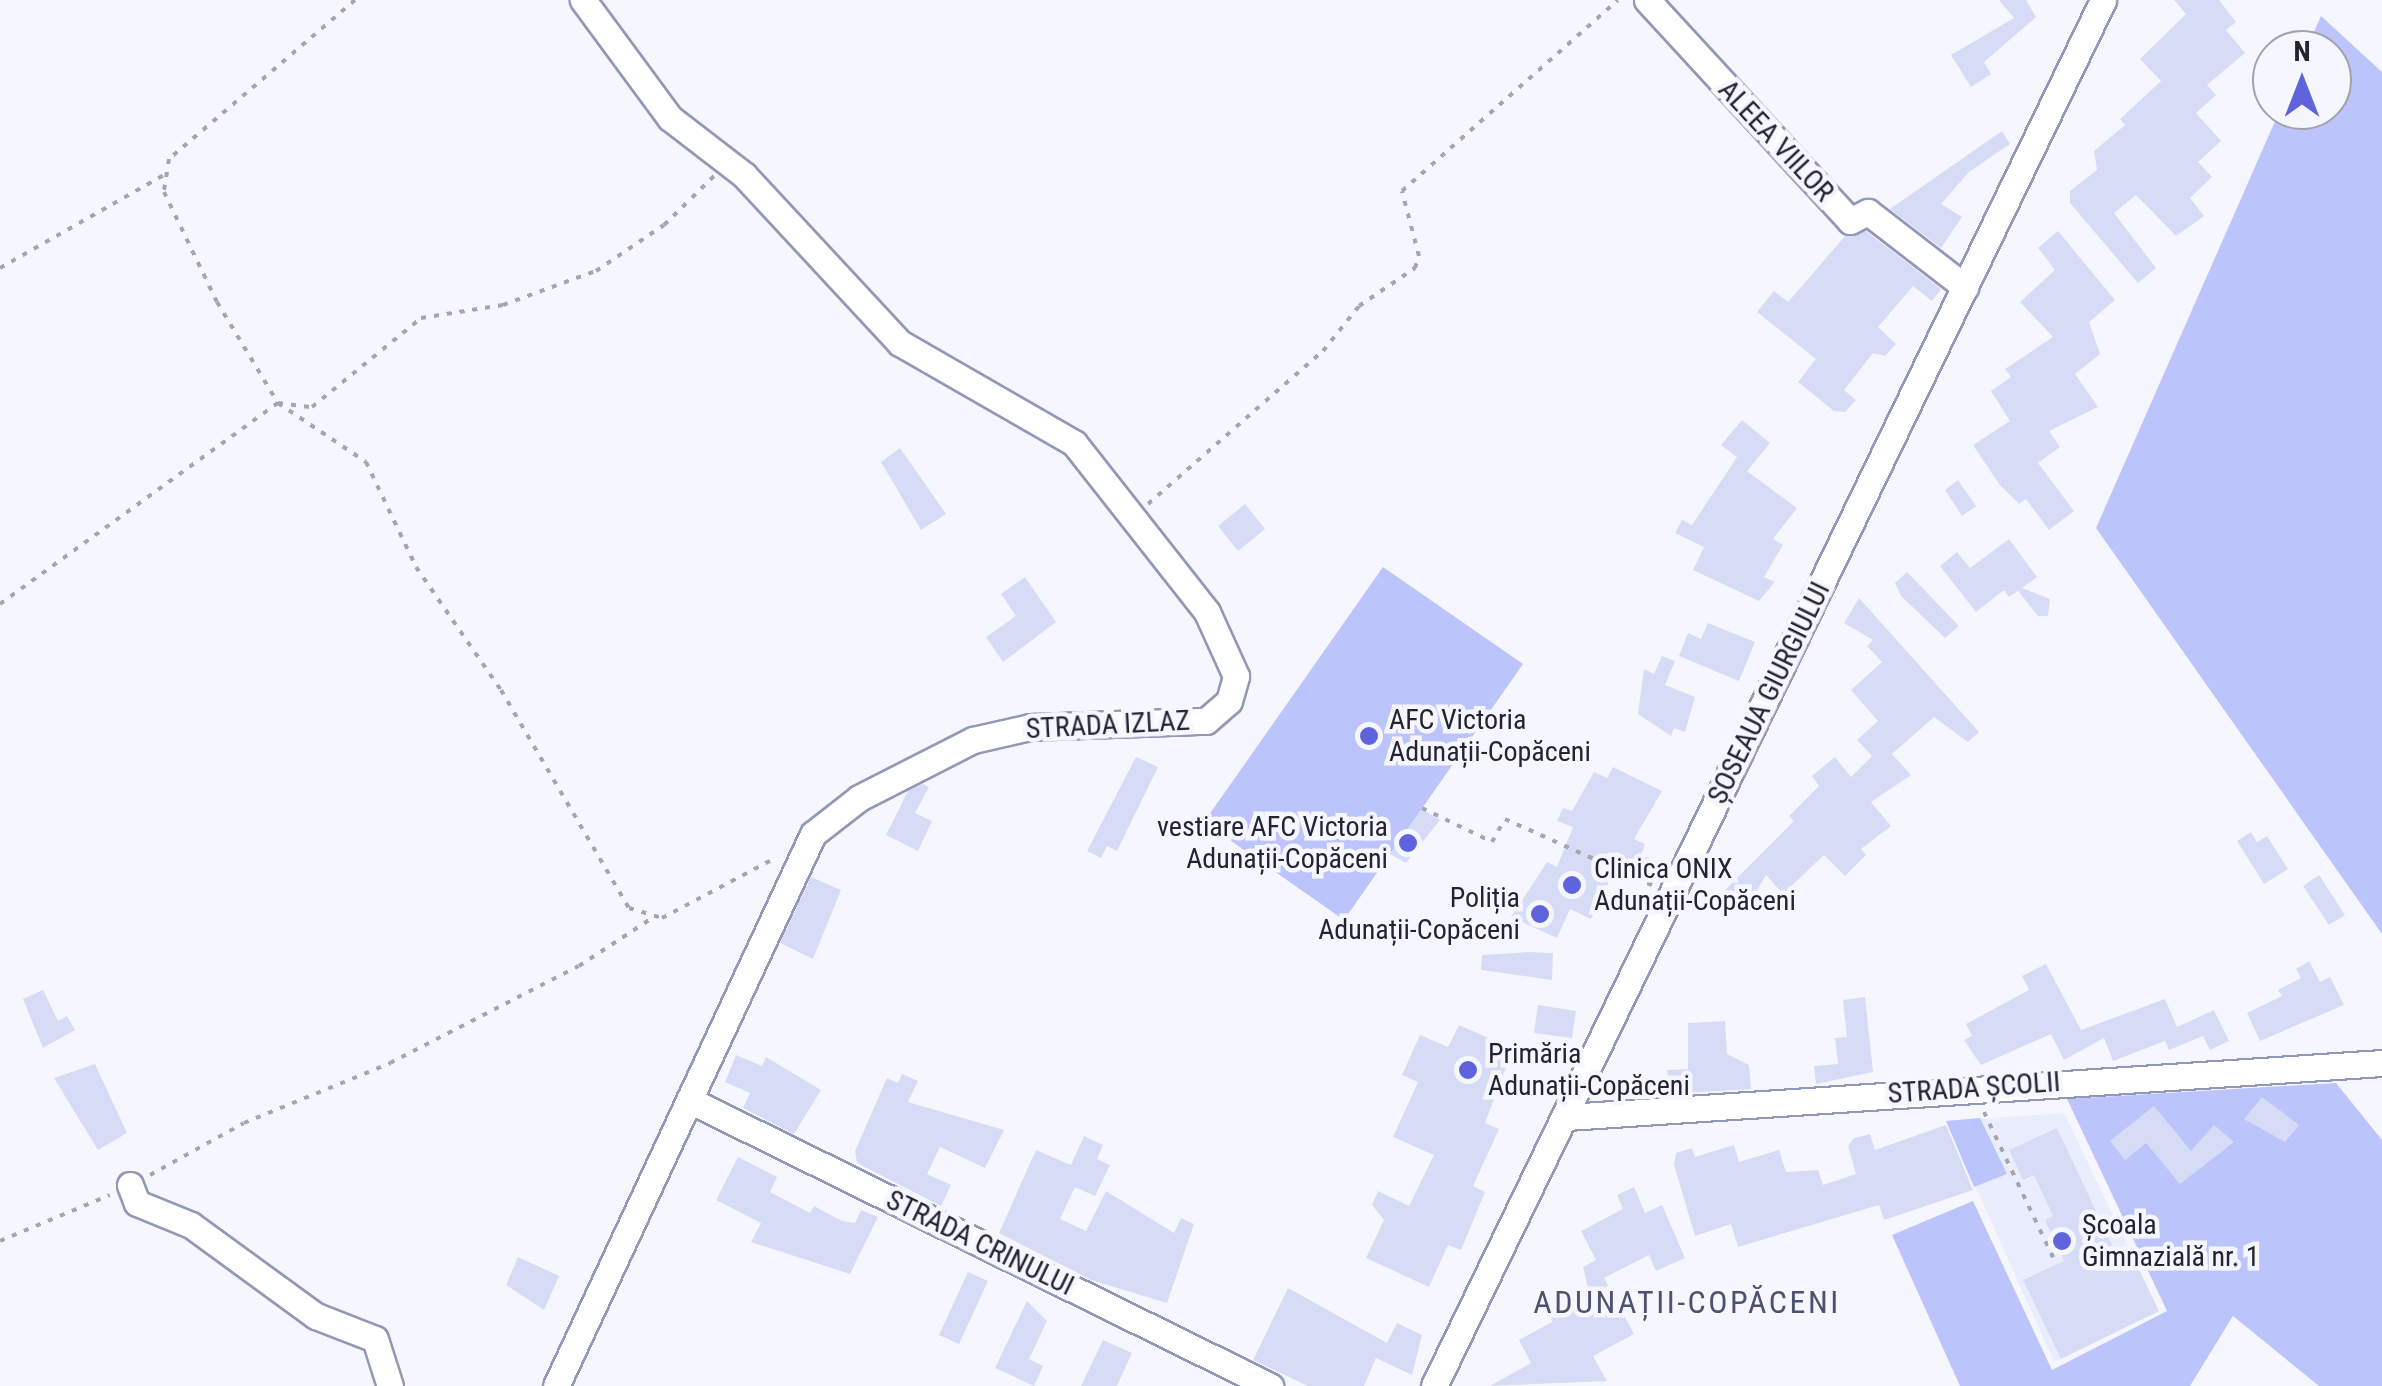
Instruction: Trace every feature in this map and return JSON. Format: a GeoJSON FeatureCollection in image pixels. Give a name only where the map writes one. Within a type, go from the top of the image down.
{"type":"FeatureCollection","features":[{"type":"Feature","properties":{"kind":"street","name":"STRADA IZLAZ"},"geometry":{"type":"LineString","coordinates":[[556,1386],[793,868],[832,816],[974,740],[1030,727],[1202,721],[1226,705],[1236,676],[1227,648],[1134,516],[1050,423],[900,343],[728,162],[670,118],[610,29],[583,0]]}},
{"type":"Feature","properties":{"kind":"street"},"geometry":{"type":"LineString","coordinates":[[610,29],[612,0]]}},
{"type":"Feature","properties":{"kind":"street","name":"ALEEA VIILOR"},"geometry":{"type":"LineString","coordinates":[[1647,0],[1850,220],[1868,212],[1964,287]]}},
{"type":"Feature","properties":{"kind":"street","name":"ȘOSEAUA GIURGIULUI"},"geometry":{"type":"LineString","coordinates":[[1434,1386],[2102,0]]}},
{"type":"Feature","properties":{"kind":"street","name":"STRADA ȘCOLII"},"geometry":{"type":"LineString","coordinates":[[1566,1117],[2382,1064]]}},
{"type":"Feature","properties":{"kind":"street","name":"STRADA CRINULUI"},"geometry":{"type":"LineString","coordinates":[[689,1100],[1270,1386]]}},
{"type":"Feature","properties":{"kind":"street"},"geometry":{"type":"LineString","coordinates":[[130,1185],[137,1203],[191,1225],[316,1316],[375,1338],[390,1386]]}},
{"type":"Feature","properties":{"kind":"path"},"geometry":{"type":"LineString","coordinates":[[0,268],[164,174],[194,129],[355,0]]}},
{"type":"Feature","properties":{"kind":"path"},"geometry":{"type":"LineString","coordinates":[[1134,516],[1323,352],[1358,306],[1414,268],[1419,256],[1402,192],[1618,0]]}},
{"type":"Feature","properties":{"kind":"path"},"geometry":{"type":"LineString","coordinates":[[0,604],[278,403],[312,408],[420,318],[503,305],[596,272],[664,225],[728,162]]}},
{"type":"Feature","properties":{"kind":"path"},"geometry":{"type":"LineString","coordinates":[[164,174],[164,192],[216,302],[278,403],[366,462],[416,568],[501,690],[625,902],[653,918]]}},
{"type":"Feature","properties":{"kind":"path"},"geometry":{"type":"LineString","coordinates":[[1422,808],[1492,842],[1505,819],[1672,894]]}},
{"type":"Feature","properties":{"kind":"path"},"geometry":{"type":"LineString","coordinates":[[0,1241],[56,1224],[244,1123],[390,1063],[579,966],[653,918],[780,855]]}},
{"type":"Feature","properties":{"kind":"path"},"geometry":{"type":"LineString","coordinates":[[1972,1088],[2053,1257]]}},
{"type":"Feature","properties":{"kind":"shaded area"},"geometry":{"type":"Polygon","coordinates":[[[2321,16],[2336,30],[2315,30],[2321,16]]]}},
{"type":"Feature","properties":{"kind":"shaded area"},"geometry":{"type":"Polygon","coordinates":[[[2352,44],[2382,72],[2382,934],[2096,528],[2271,130],[2352,130],[2352,44]]]}},
{"type":"Feature","properties":{"kind":"shaded area","name":"AFC Victoria Adunații-Copăceni"},"geometry":{"type":"Polygon","coordinates":[[[1383,567],[1523,664],[1344,920],[1204,822],[1383,567]]]}},
{"type":"Feature","properties":{"kind":"shaded area"},"geometry":{"type":"Polygon","coordinates":[[[2336,1083],[2382,1140],[2382,1386],[2319,1386],[2233,1316],[2190,1386],[1960,1386],[1892,1235],[1973,1201],[2052,1370],[2167,1311],[2067,1099],[2336,1083]]]}},
{"type":"Feature","properties":{"kind":"shaded area","name":"Școala Gimnazială nr. 1"},"geometry":{"type":"Polygon","coordinates":[[[2064,1113],[2159,1311],[2054,1362],[1946,1121],[2064,1113]]]}},
{"type":"Feature","properties":{"kind":"shaded area"},"geometry":{"type":"Polygon","coordinates":[[[1980,1118],[2007,1174],[1974,1187],[1946,1121],[1980,1118]]]}},
{"type":"Feature","properties":{"kind":"building"},"geometry":{"type":"Polygon","coordinates":[[[1999,0],[2026,0],[2036,17],[1984,62],[1991,74],[1971,87],[1951,55],[2014,18],[1999,0]]]}},
{"type":"Feature","properties":{"kind":"building"},"geometry":{"type":"Polygon","coordinates":[[[2174,0],[2219,0],[2236,22],[2226,30],[2245,53],[2207,85],[2216,95],[2196,113],[2221,141],[2198,162],[2212,177],[2190,198],[2204,216],[2176,236],[2136,195],[2114,213],[2156,268],[2138,283],[2070,203],[2070,191],[2097,170],[2094,151],[2125,125],[2120,119],[2161,81],[2140,59],[2186,14],[2174,0]]]}},
{"type":"Feature","properties":{"kind":"building"},"geometry":{"type":"Polygon","coordinates":[[[2002,131],[2010,144],[1969,172],[1941,204],[1962,217],[1941,248],[1890,209],[2002,131]]]}},
{"type":"Feature","properties":{"kind":"building"},"geometry":{"type":"Polygon","coordinates":[[[1866,231],[1941,289],[1932,301],[1913,286],[1878,327],[1896,344],[1885,356],[1873,353],[1844,390],[1856,400],[1845,412],[1834,411],[1798,382],[1816,359],[1757,312],[1774,291],[1788,302],[1845,236],[1866,231]]]}},
{"type":"Feature","properties":{"kind":"building"},"geometry":{"type":"Polygon","coordinates":[[[2058,231],[2115,300],[2089,322],[2100,354],[2075,374],[2098,407],[2049,431],[2060,447],[2038,463],[2074,511],[2049,530],[2026,499],[2019,504],[1999,484],[1973,445],[2010,421],[1991,391],[2011,377],[2005,369],[2053,337],[2020,302],[2055,270],[2038,248],[2058,231]]]}},
{"type":"Feature","properties":{"kind":"building"},"geometry":{"type":"Polygon","coordinates":[[[1742,420],[1770,443],[1747,471],[1797,508],[1773,539],[1783,545],[1764,577],[1775,582],[1759,601],[1693,570],[1704,547],[1675,533],[1682,520],[1692,525],[1737,457],[1721,445],[1742,420]]]}},
{"type":"Feature","properties":{"kind":"building"},"geometry":{"type":"Polygon","coordinates":[[[900,448],[946,514],[921,530],[881,462],[900,448]]]}},
{"type":"Feature","properties":{"kind":"building"},"geometry":{"type":"Polygon","coordinates":[[[1958,480],[1976,506],[1962,516],[1945,490],[1958,480]]]}},
{"type":"Feature","properties":{"kind":"building"},"geometry":{"type":"Polygon","coordinates":[[[1245,504],[1265,529],[1238,551],[1218,526],[1245,504]]]}},
{"type":"Feature","properties":{"kind":"building"},"geometry":{"type":"Polygon","coordinates":[[[2009,539],[2037,577],[2022,588],[2050,599],[2048,616],[2038,616],[2018,591],[2009,597],[2004,590],[1976,612],[1940,566],[1957,552],[1970,568],[2009,539]]]}},
{"type":"Feature","properties":{"kind":"building"},"geometry":{"type":"Polygon","coordinates":[[[1907,572],[1959,626],[1945,638],[1901,596],[1895,583],[1907,572]]]}},
{"type":"Feature","properties":{"kind":"building"},"geometry":{"type":"Polygon","coordinates":[[[1025,577],[1056,622],[1003,662],[986,637],[1016,616],[1001,594],[1025,577]]]}},
{"type":"Feature","properties":{"kind":"building"},"geometry":{"type":"Polygon","coordinates":[[[1859,598],[1979,732],[1968,742],[1934,717],[1892,754],[1911,775],[1871,802],[1891,826],[1861,849],[1866,855],[1845,876],[1824,855],[1783,894],[1766,875],[1749,904],[1725,890],[1794,821],[1789,816],[1819,786],[1812,776],[1835,757],[1851,777],[1872,756],[1857,740],[1878,721],[1851,690],[1882,662],[1867,646],[1873,640],[1844,623],[1859,598]]]}},
{"type":"Feature","properties":{"kind":"building"},"geometry":{"type":"Polygon","coordinates":[[[1708,623],[1755,642],[1739,681],[1679,656],[1688,633],[1701,639],[1708,623]]]}},
{"type":"Feature","properties":{"kind":"building"},"geometry":{"type":"Polygon","coordinates":[[[1662,656],[1675,661],[1665,685],[1695,697],[1685,732],[1674,728],[1671,736],[1638,714],[1644,669],[1654,674],[1662,656]]]}},
{"type":"Feature","properties":{"kind":"building"},"geometry":{"type":"Polygon","coordinates":[[[1136,757],[1158,767],[1117,851],[1107,846],[1101,858],[1087,851],[1136,757]]]}},
{"type":"Feature","properties":{"kind":"building"},"geometry":{"type":"Polygon","coordinates":[[[1613,767],[1662,791],[1634,839],[1645,844],[1641,855],[1663,864],[1657,879],[1618,863],[1591,919],[1570,909],[1557,938],[1511,917],[1547,862],[1557,867],[1573,827],[1557,821],[1563,808],[1572,811],[1594,772],[1607,778],[1613,767]]]}},
{"type":"Feature","properties":{"kind":"building"},"geometry":{"type":"Polygon","coordinates":[[[923,784],[929,787],[915,813],[932,821],[918,851],[886,835],[908,791],[923,784]]]}},
{"type":"Feature","properties":{"kind":"building","name":"vestiare AFC Victoria Adunații-Copăceni"},"geometry":{"type":"Polygon","coordinates":[[[1422,809],[1440,820],[1406,863],[1390,854],[1422,809]]]}},
{"type":"Feature","properties":{"kind":"building"},"geometry":{"type":"Polygon","coordinates":[[[2251,832],[2257,842],[2267,836],[2288,869],[2264,884],[2237,841],[2251,832]]]}},
{"type":"Feature","properties":{"kind":"building"},"geometry":{"type":"Polygon","coordinates":[[[2319,875],[2345,915],[2329,925],[2303,886],[2319,875]]]}},
{"type":"Feature","properties":{"kind":"building"},"geometry":{"type":"Polygon","coordinates":[[[811,877],[841,890],[813,959],[780,943],[811,877]]]}},
{"type":"Feature","properties":{"kind":"building"},"geometry":{"type":"Polygon","coordinates":[[[1553,953],[1552,980],[1481,970],[1482,955],[1553,953]]]}},
{"type":"Feature","properties":{"kind":"building"},"geometry":{"type":"Polygon","coordinates":[[[2309,961],[2320,982],[2330,977],[2344,1005],[2260,1041],[2247,1013],[2282,996],[2278,990],[2301,978],[2296,969],[2309,961]]]}},
{"type":"Feature","properties":{"kind":"building"},"geometry":{"type":"Polygon","coordinates":[[[2046,964],[2081,1030],[2165,999],[2177,1027],[2214,1010],[2229,1041],[2210,1050],[2203,1036],[2169,1050],[2165,1041],[2113,1061],[2104,1038],[2064,1060],[2051,1034],[1981,1065],[1964,1040],[1972,1036],[1966,1024],[2029,990],[2022,976],[2046,964]]]}},
{"type":"Feature","properties":{"kind":"building"},"geometry":{"type":"Polygon","coordinates":[[[43,990],[58,1021],[67,1016],[75,1030],[43,1048],[23,999],[43,990]]]}},
{"type":"Feature","properties":{"kind":"building"},"geometry":{"type":"Polygon","coordinates":[[[1865,997],[1873,1072],[1816,1084],[1814,1066],[1838,1064],[1835,1038],[1847,1037],[1843,1000],[1865,997]]]}},
{"type":"Feature","properties":{"kind":"building"},"geometry":{"type":"Polygon","coordinates":[[[1538,1005],[1576,1011],[1572,1038],[1534,1033],[1538,1005]]]}},
{"type":"Feature","properties":{"kind":"building"},"geometry":{"type":"Polygon","coordinates":[[[1725,1021],[1727,1054],[1749,1065],[1751,1089],[1669,1094],[1667,1070],[1688,1069],[1688,1023],[1725,1021]]]}},
{"type":"Feature","properties":{"kind":"building"},"geometry":{"type":"Polygon","coordinates":[[[1459,1025],[1513,1049],[1485,1123],[1499,1129],[1473,1186],[1485,1192],[1461,1250],[1448,1245],[1429,1287],[1366,1258],[1384,1220],[1372,1205],[1378,1191],[1409,1206],[1434,1155],[1393,1137],[1418,1082],[1402,1075],[1420,1035],[1448,1047],[1459,1025]]]}},
{"type":"Feature","properties":{"kind":"building"},"geometry":{"type":"Polygon","coordinates":[[[736,1055],[762,1066],[766,1057],[821,1090],[794,1134],[743,1108],[750,1093],[725,1082],[736,1055]]]}},
{"type":"Feature","properties":{"kind":"building"},"geometry":{"type":"Polygon","coordinates":[[[95,1064],[127,1133],[98,1150],[54,1078],[95,1064]]]}},
{"type":"Feature","properties":{"kind":"building"},"geometry":{"type":"Polygon","coordinates":[[[902,1074],[918,1081],[908,1102],[1004,1130],[985,1168],[940,1147],[927,1174],[951,1185],[941,1206],[857,1163],[855,1151],[887,1078],[898,1083],[902,1074]]]}},
{"type":"Feature","properties":{"kind":"building"},"geometry":{"type":"Polygon","coordinates":[[[2262,1097],[2299,1125],[2285,1142],[2244,1119],[2262,1097]]]}},
{"type":"Feature","properties":{"kind":"building"},"geometry":{"type":"Polygon","coordinates":[[[2154,1106],[2191,1151],[2214,1125],[2234,1142],[2180,1184],[2146,1143],[2125,1160],[2110,1141],[2154,1106]]]}},
{"type":"Feature","properties":{"kind":"building"},"geometry":{"type":"Polygon","coordinates":[[[1946,1125],[1973,1190],[1884,1220],[1879,1205],[1738,1247],[1731,1224],[1695,1236],[1674,1165],[1676,1153],[1692,1148],[1695,1157],[1734,1145],[1739,1162],[1779,1150],[1786,1172],[1818,1170],[1823,1185],[1856,1174],[1848,1146],[1854,1138],[1870,1134],[1875,1150],[1946,1125]]]}},
{"type":"Feature","properties":{"kind":"building"},"geometry":{"type":"Polygon","coordinates":[[[2057,1128],[2122,1263],[2133,1257],[2159,1311],[2061,1359],[2023,1280],[2064,1261],[2045,1220],[2053,1216],[2034,1175],[2023,1180],[2009,1150],[2057,1128]]]}},
{"type":"Feature","properties":{"kind":"building"},"geometry":{"type":"Polygon","coordinates":[[[1084,1136],[1103,1145],[1097,1159],[1110,1165],[1095,1196],[1075,1187],[1060,1219],[1086,1231],[1106,1191],[1174,1233],[1181,1218],[1194,1224],[1167,1303],[1091,1280],[999,1233],[1036,1150],[1071,1165],[1084,1136]]]}},
{"type":"Feature","properties":{"kind":"building"},"geometry":{"type":"Polygon","coordinates":[[[738,1157],[777,1177],[770,1192],[810,1213],[814,1206],[842,1221],[855,1223],[861,1210],[878,1217],[850,1274],[751,1242],[761,1223],[716,1200],[738,1157]]]}},
{"type":"Feature","properties":{"kind":"building"},"geometry":{"type":"Polygon","coordinates":[[[1634,1187],[1645,1213],[1662,1205],[1685,1258],[1656,1271],[1649,1255],[1604,1278],[1634,1334],[1593,1356],[1607,1381],[1490,1386],[1531,1363],[1519,1340],[1552,1322],[1550,1308],[1588,1288],[1583,1267],[1596,1260],[1581,1231],[1623,1209],[1617,1195],[1634,1187]]]}},
{"type":"Feature","properties":{"kind":"building"},"geometry":{"type":"Polygon","coordinates":[[[518,1257],[559,1276],[544,1310],[506,1285],[518,1257]]]}},
{"type":"Feature","properties":{"kind":"building"},"geometry":{"type":"Polygon","coordinates":[[[968,1272],[988,1281],[959,1344],[939,1335],[968,1272]]]}},
{"type":"Feature","properties":{"kind":"building"},"geometry":{"type":"Polygon","coordinates":[[[1288,1288],[1387,1343],[1397,1323],[1422,1335],[1412,1375],[1376,1358],[1364,1386],[1308,1386],[1253,1360],[1288,1288]]]}},
{"type":"Feature","properties":{"kind":"building"},"geometry":{"type":"Polygon","coordinates":[[[1027,1301],[1047,1321],[1029,1359],[1043,1366],[1034,1386],[995,1368],[1027,1301]]]}},
{"type":"Feature","properties":{"kind":"building"},"geometry":{"type":"Polygon","coordinates":[[[1103,1340],[1132,1353],[1117,1386],[1081,1386],[1103,1340]]]}},
{"type":"Feature","properties":{"kind":"place","name":"AFC Victoria Adunații-Copăceni"},"geometry":{"type":"Point","coordinates":[1369,736]}},
{"type":"Feature","properties":{"kind":"place","name":"vestiare AFC Victoria Adunații-Copăceni"},"geometry":{"type":"Point","coordinates":[1408,843]}},
{"type":"Feature","properties":{"kind":"place","name":"Clinica ONIX Adunații-Copăceni"},"geometry":{"type":"Point","coordinates":[1572,885]}},
{"type":"Feature","properties":{"kind":"place","name":"Poliția Adunații-Copăceni"},"geometry":{"type":"Point","coordinates":[1540,914]}},
{"type":"Feature","properties":{"kind":"place","name":"Primăria Adunații-Copăceni"},"geometry":{"type":"Point","coordinates":[1468,1070]}},
{"type":"Feature","properties":{"kind":"place","name":"Școala Gimnazială nr. 1"},"geometry":{"type":"Point","coordinates":[2062,1241]}},
{"type":"Feature","properties":{"kind":"district","name":"ADUNAȚII-COPĂCENI"},"geometry":{"type":"Point","coordinates":[1687,1302]}}]}
